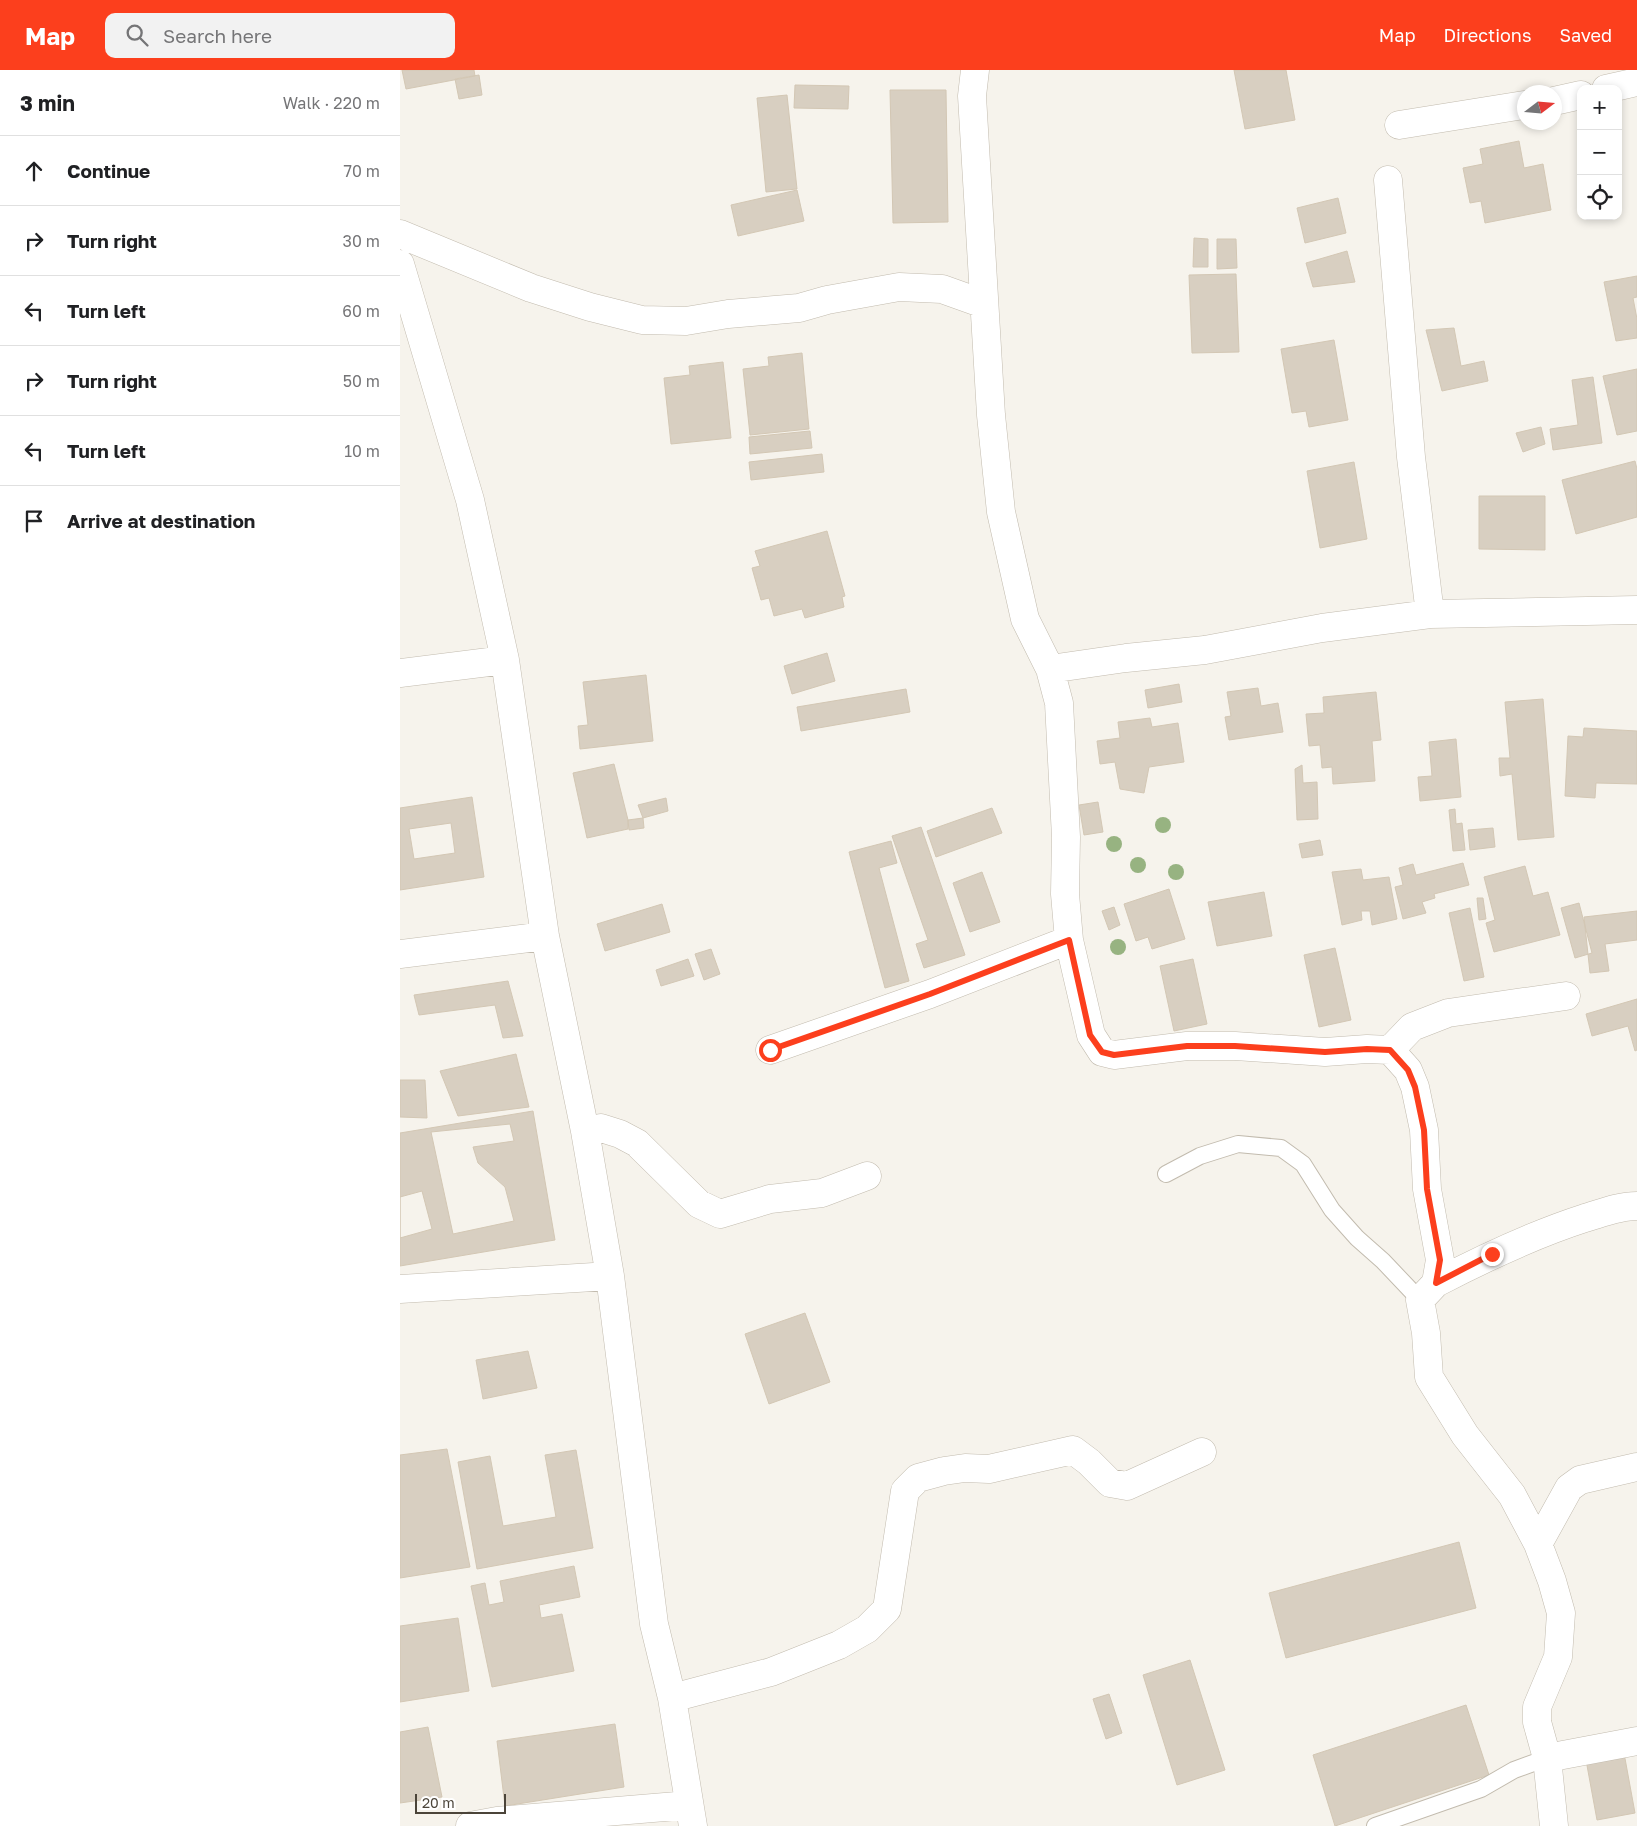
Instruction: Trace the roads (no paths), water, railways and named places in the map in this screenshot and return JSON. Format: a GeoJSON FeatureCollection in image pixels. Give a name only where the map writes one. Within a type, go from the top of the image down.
{"type":"FeatureCollection","features":[{"type":"Feature","properties":{"kind":"street"},"geometry":{"type":"LineString","coordinates":[[975,70],[972,96],[984,304],[991,415],[1001,512],[1025,618],[1050,670],[1059,703],[1066,837],[1065,894],[1069,940],[1090,1035],[1102,1052],[1114,1055],[1187,1046],[1235,1046],[1325,1052],[1367,1049],[1390,1050],[1408,1070],[1415,1087],[1424,1130],[1427,1189],[1440,1260],[1428,1291],[1426,1333],[1429,1377],[1466,1435],[1512,1495],[1538,1544],[1552,1580],[1561,1613],[1558,1657],[1537,1707],[1537,1722],[1546,1758],[1554,1826]]}},
{"type":"Feature","properties":{"kind":"street"},"geometry":{"type":"LineString","coordinates":[[1622,85],[1637,82]]}},
{"type":"Feature","properties":{"kind":"street"},"geometry":{"type":"LineString","coordinates":[[1562,98],[1577,95]]}},
{"type":"Feature","properties":{"kind":"street"},"geometry":{"type":"LineString","coordinates":[[1399,125],[1517,107]]}},
{"type":"Feature","properties":{"kind":"street"},"geometry":{"type":"LineString","coordinates":[[1388,180],[1411,457],[1430,614]]}},
{"type":"Feature","properties":{"kind":"street"},"geometry":{"type":"LineString","coordinates":[[400,234],[531,288],[590,307],[642,320],[686,321],[728,314],[799,308],[826,300],[899,287],[942,289],[984,304]]}},
{"type":"Feature","properties":{"kind":"street"},"geometry":{"type":"LineString","coordinates":[[400,264],[470,500],[505,660],[545,936],[585,1131],[610,1276],[654,1624],[672,1698],[691,1816],[497,1821],[470,1826]]}},
{"type":"Feature","properties":{"kind":"street"},"geometry":{"type":"LineString","coordinates":[[1050,670],[1126,658],[1205,650],[1322,628],[1430,614],[1637,610]]}},
{"type":"Feature","properties":{"kind":"street"},"geometry":{"type":"LineString","coordinates":[[400,672],[505,660]]}},
{"type":"Feature","properties":{"kind":"street"},"geometry":{"type":"LineString","coordinates":[[400,954],[545,936]]}},
{"type":"Feature","properties":{"kind":"street"},"geometry":{"type":"LineString","coordinates":[[770,1050],[930,994],[1069,940]]}},
{"type":"Feature","properties":{"kind":"street"},"geometry":{"type":"LineString","coordinates":[[1390,1050],[1412,1027],[1448,1013],[1566,996]]}},
{"type":"Feature","properties":{"kind":"street"},"geometry":{"type":"LineString","coordinates":[[585,1131],[601,1128],[620,1134],[637,1143],[699,1204],[720,1214],[770,1199],[822,1193],[867,1176]]}},
{"type":"Feature","properties":{"kind":"street"},"geometry":{"type":"LineString","coordinates":[[1428,1291],[1492,1254],[1549,1230],[1623,1206],[1637,1206]]}},
{"type":"Feature","properties":{"kind":"street"},"geometry":{"type":"LineString","coordinates":[[400,1289],[610,1276]]}},
{"type":"Feature","properties":{"kind":"street"},"geometry":{"type":"LineString","coordinates":[[672,1698],[771,1672],[839,1645],[867,1630],[887,1609],[906,1491],[918,1478],[965,1468],[989,1469],[1074,1450],[1090,1462],[1110,1483],[1126,1486],[1202,1452]]}},
{"type":"Feature","properties":{"kind":"street"},"geometry":{"type":"LineString","coordinates":[[1538,1544],[1569,1488],[1574,1484],[1580,1480],[1637,1468]]}},
{"type":"Feature","properties":{"kind":"street"},"geometry":{"type":"LineString","coordinates":[[1546,1758],[1637,1741]]}},
{"type":"Feature","properties":{"kind":"lane"},"geometry":{"type":"LineString","coordinates":[[1166,1174],[1200,1156],[1238,1144],[1281,1148],[1303,1164],[1332,1210],[1357,1238],[1383,1261],[1428,1291]]}},
{"type":"Feature","properties":{"kind":"lane"},"geometry":{"type":"LineString","coordinates":[[1375,1826],[1481,1789],[1514,1770],[1546,1758]]}}]}
